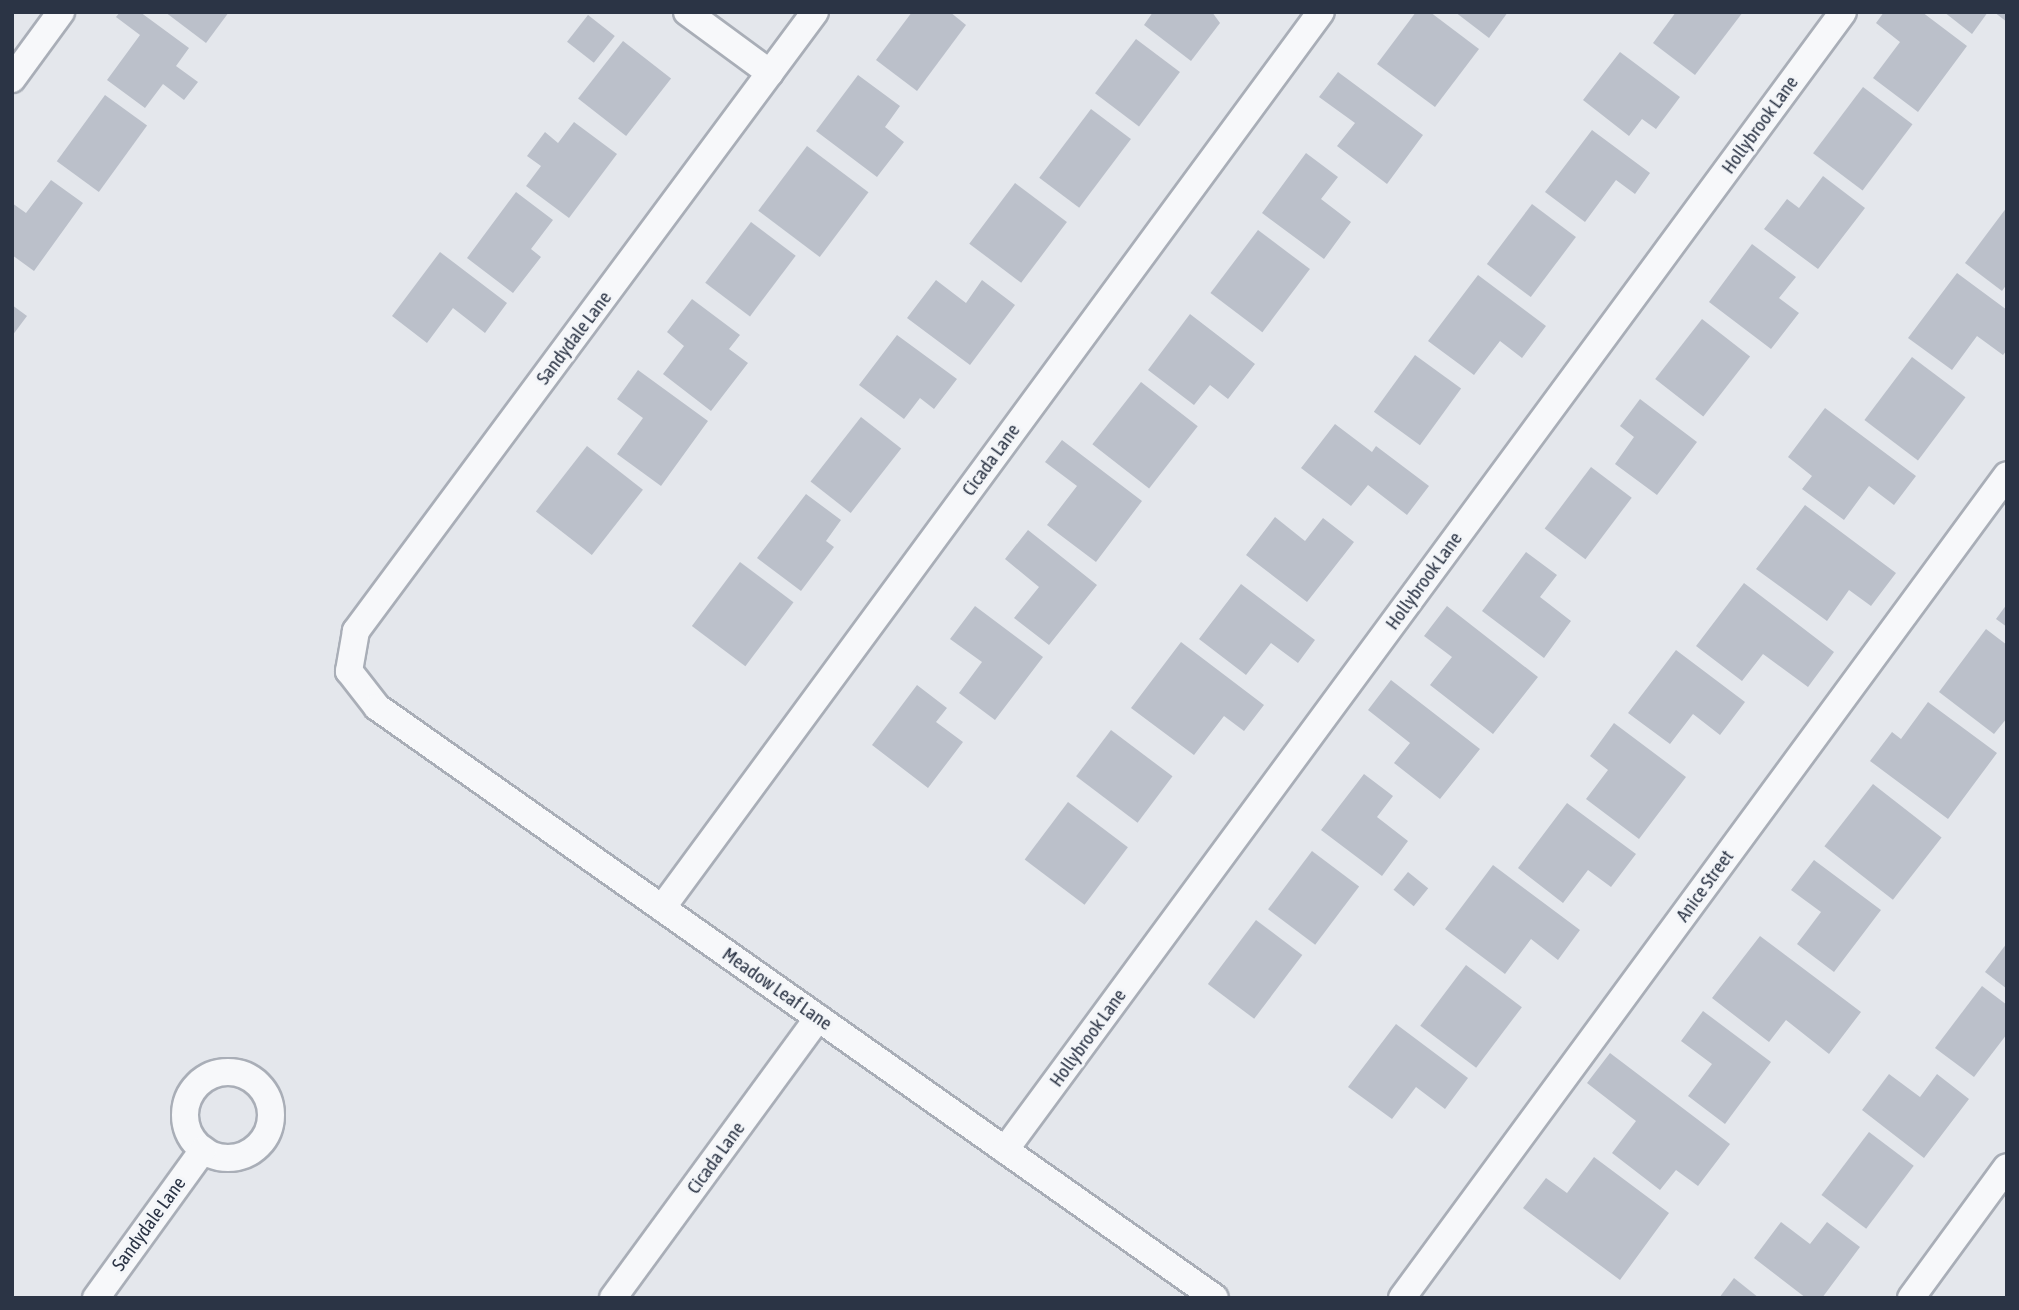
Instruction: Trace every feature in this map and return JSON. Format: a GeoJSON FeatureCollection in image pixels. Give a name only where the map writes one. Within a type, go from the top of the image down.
{"type":"FeatureCollection","features":[{"type":"Feature","properties":{"kind":"street"},"geometry":{"type":"LineString","coordinates":[[12,79],[61,12]]}},
{"type":"Feature","properties":{"kind":"street"},"geometry":{"type":"LineString","coordinates":[[687,12],[770,73]]}},
{"type":"Feature","properties":{"kind":"street","name":"Sandydale Lane"},"geometry":{"type":"LineString","coordinates":[[349,671],[356,631],[815,12]]}},
{"type":"Feature","properties":{"kind":"street","name":"Cicada Lane"},"geometry":{"type":"LineString","coordinates":[[662,908],[1321,12]]}},
{"type":"Feature","properties":{"kind":"street","name":"Hollybrook Lane"},"geometry":{"type":"LineString","coordinates":[[1005,1150],[1843,12]]}},
{"type":"Feature","properties":{"kind":"street","name":"Anice Street"},"geometry":{"type":"LineString","coordinates":[[1402,1298],[2007,475]]}},
{"type":"Feature","properties":{"kind":"street","name":"Meadow Leaf Lane"},"geometry":{"type":"LineString","coordinates":[[349,671],[377,707],[1215,1298]]}},
{"type":"Feature","properties":{"kind":"street","name":"Cicada Lane"},"geometry":{"type":"LineString","coordinates":[[614,1298],[818,1018]]}},
{"type":"Feature","properties":{"kind":"street","name":"Sandydale Lane"},"geometry":{"type":"LineString","coordinates":[[96,1298],[202,1150]]}},
{"type":"Feature","properties":{"kind":"street"},"geometry":{"type":"LineString","coordinates":[[1911,1298],[2007,1167]]}},
{"type":"Feature","properties":{"kind":"building"},"geometry":{"type":"Polygon","coordinates":[[[120,12],[140,12],[189,48],[176,66],[198,82],[184,100],[163,84],[145,108],[107,80],[140,35],[116,17],[120,12]]]}},
{"type":"Feature","properties":{"kind":"building"},"geometry":{"type":"Polygon","coordinates":[[[165,12],[229,12],[206,43],[165,12]]]}},
{"type":"Feature","properties":{"kind":"building"},"geometry":{"type":"Polygon","coordinates":[[[912,12],[950,12],[966,25],[917,91],[876,60],[912,12]]]}},
{"type":"Feature","properties":{"kind":"building"},"geometry":{"type":"Polygon","coordinates":[[[1153,12],[1212,12],[1220,23],[1191,61],[1144,25],[1153,12]]]}},
{"type":"Feature","properties":{"kind":"building"},"geometry":{"type":"Polygon","coordinates":[[[1416,12],[1430,12],[1479,49],[1435,107],[1377,64],[1416,12]]]}},
{"type":"Feature","properties":{"kind":"building"},"geometry":{"type":"Polygon","coordinates":[[[1455,12],[1508,12],[1489,38],[1455,12]]]}},
{"type":"Feature","properties":{"kind":"building"},"geometry":{"type":"Polygon","coordinates":[[[1676,12],[1743,12],[1695,75],[1653,43],[1676,12]]]}},
{"type":"Feature","properties":{"kind":"building"},"geometry":{"type":"Polygon","coordinates":[[[1884,12],[1922,12],[1967,46],[1918,112],[1873,78],[1900,42],[1876,23],[1884,12]]]}},
{"type":"Feature","properties":{"kind":"building"},"geometry":{"type":"Polygon","coordinates":[[[1944,12],[1988,12],[1972,34],[1944,12]]]}},
{"type":"Feature","properties":{"kind":"building"},"geometry":{"type":"Polygon","coordinates":[[[1994,12],[2007,12],[2007,22],[1994,12]]]}},
{"type":"Feature","properties":{"kind":"building"},"geometry":{"type":"Polygon","coordinates":[[[588,15],[615,36],[594,63],[567,42],[588,15]]]}},
{"type":"Feature","properties":{"kind":"building"},"geometry":{"type":"Polygon","coordinates":[[[1136,39],[1180,72],[1139,126],[1095,93],[1136,39]]]}},
{"type":"Feature","properties":{"kind":"building"},"geometry":{"type":"Polygon","coordinates":[[[623,41],[671,79],[626,136],[578,99],[623,41]]]}},
{"type":"Feature","properties":{"kind":"building"},"geometry":{"type":"Polygon","coordinates":[[[1620,52],[1680,97],[1656,129],[1642,119],[1629,136],[1583,100],[1620,52]]]}},
{"type":"Feature","properties":{"kind":"building"},"geometry":{"type":"Polygon","coordinates":[[[1338,72],[1423,135],[1387,184],[1337,146],[1355,123],[1319,97],[1338,72]]]}},
{"type":"Feature","properties":{"kind":"building"},"geometry":{"type":"Polygon","coordinates":[[[858,75],[900,106],[885,127],[904,142],[877,177],[816,131],[858,75]]]}},
{"type":"Feature","properties":{"kind":"building"},"geometry":{"type":"Polygon","coordinates":[[[1863,87],[1913,124],[1863,191],[1813,153],[1863,87]]]}},
{"type":"Feature","properties":{"kind":"building"},"geometry":{"type":"Polygon","coordinates":[[[105,95],[147,126],[99,192],[57,161],[105,95]]]}},
{"type":"Feature","properties":{"kind":"building"},"geometry":{"type":"Polygon","coordinates":[[[1091,109],[1131,139],[1079,208],[1039,178],[1091,109]]]}},
{"type":"Feature","properties":{"kind":"building"},"geometry":{"type":"Polygon","coordinates":[[[574,122],[617,154],[569,218],[526,186],[541,166],[527,156],[545,132],[558,143],[574,122]]]}},
{"type":"Feature","properties":{"kind":"building"},"geometry":{"type":"Polygon","coordinates":[[[1592,130],[1650,173],[1635,194],[1616,180],[1585,222],[1545,192],[1592,130]]]}},
{"type":"Feature","properties":{"kind":"building"},"geometry":{"type":"Polygon","coordinates":[[[807,146],[868,192],[820,257],[758,211],[807,146]]]}},
{"type":"Feature","properties":{"kind":"building"},"geometry":{"type":"Polygon","coordinates":[[[1306,153],[1338,177],[1321,199],[1351,222],[1324,259],[1262,213],[1306,153]]]}},
{"type":"Feature","properties":{"kind":"building"},"geometry":{"type":"Polygon","coordinates":[[[1823,176],[1865,208],[1818,269],[1764,229],[1787,199],[1799,208],[1823,176]]]}},
{"type":"Feature","properties":{"kind":"building"},"geometry":{"type":"Polygon","coordinates":[[[51,180],[83,203],[34,271],[12,255],[12,203],[26,213],[51,180]]]}},
{"type":"Feature","properties":{"kind":"building"},"geometry":{"type":"Polygon","coordinates":[[[1015,183],[1067,222],[1021,283],[969,244],[1015,183]]]}},
{"type":"Feature","properties":{"kind":"building"},"geometry":{"type":"Polygon","coordinates":[[[516,192],[553,220],[531,249],[541,257],[513,293],[467,258],[516,192]]]}},
{"type":"Feature","properties":{"kind":"building"},"geometry":{"type":"Polygon","coordinates":[[[1532,204],[1576,237],[1531,297],[1487,264],[1532,204]]]}},
{"type":"Feature","properties":{"kind":"building"},"geometry":{"type":"Polygon","coordinates":[[[2007,207],[2007,284],[2002,291],[1965,263],[2007,207]]]}},
{"type":"Feature","properties":{"kind":"building"},"geometry":{"type":"Polygon","coordinates":[[[751,222],[796,256],[750,316],[705,283],[751,222]]]}},
{"type":"Feature","properties":{"kind":"building"},"geometry":{"type":"Polygon","coordinates":[[[1258,230],[1310,269],[1262,332],[1210,293],[1258,230]]]}},
{"type":"Feature","properties":{"kind":"building"},"geometry":{"type":"Polygon","coordinates":[[[1752,244],[1796,277],[1779,298],[1799,313],[1771,349],[1709,302],[1752,244]]]}},
{"type":"Feature","properties":{"kind":"building"},"geometry":{"type":"Polygon","coordinates":[[[440,252],[507,303],[485,333],[453,308],[427,343],[392,316],[440,252]]]}},
{"type":"Feature","properties":{"kind":"building"},"geometry":{"type":"Polygon","coordinates":[[[1957,273],[2007,310],[2007,350],[2003,355],[1977,336],[1952,370],[1908,338],[1957,273]]]}},
{"type":"Feature","properties":{"kind":"building"},"geometry":{"type":"Polygon","coordinates":[[[1478,275],[1546,326],[1522,358],[1500,341],[1474,375],[1428,341],[1478,275]]]}},
{"type":"Feature","properties":{"kind":"building"},"geometry":{"type":"Polygon","coordinates":[[[936,280],[966,303],[982,280],[1015,305],[970,365],[907,318],[936,280]]]}},
{"type":"Feature","properties":{"kind":"building"},"geometry":{"type":"Polygon","coordinates":[[[692,299],[740,335],[729,349],[748,363],[711,411],[663,374],[684,346],[667,332],[692,299]]]}},
{"type":"Feature","properties":{"kind":"building"},"geometry":{"type":"Polygon","coordinates":[[[12,305],[27,316],[12,336],[12,305]]]}},
{"type":"Feature","properties":{"kind":"building"},"geometry":{"type":"Polygon","coordinates":[[[1190,314],[1255,364],[1228,399],[1210,385],[1194,405],[1148,370],[1190,314]]]}},
{"type":"Feature","properties":{"kind":"building"},"geometry":{"type":"Polygon","coordinates":[[[1702,319],[1750,357],[1703,416],[1655,379],[1702,319]]]}},
{"type":"Feature","properties":{"kind":"building"},"geometry":{"type":"Polygon","coordinates":[[[897,335],[957,379],[934,409],[920,398],[904,419],[859,385],[897,335]]]}},
{"type":"Feature","properties":{"kind":"building"},"geometry":{"type":"Polygon","coordinates":[[[1415,355],[1461,389],[1420,445],[1374,412],[1415,355]]]}},
{"type":"Feature","properties":{"kind":"building"},"geometry":{"type":"Polygon","coordinates":[[[1912,357],[1966,397],[1918,460],[1864,420],[1912,357]]]}},
{"type":"Feature","properties":{"kind":"building"},"geometry":{"type":"Polygon","coordinates":[[[638,370],[708,421],[661,486],[617,454],[643,418],[617,399],[638,370]]]}},
{"type":"Feature","properties":{"kind":"building"},"geometry":{"type":"Polygon","coordinates":[[[1141,382],[1198,426],[1149,489],[1092,444],[1141,382]]]}},
{"type":"Feature","properties":{"kind":"building"},"geometry":{"type":"Polygon","coordinates":[[[1640,399],[1697,442],[1657,495],[1615,464],[1634,437],[1620,426],[1640,399]]]}},
{"type":"Feature","properties":{"kind":"building"},"geometry":{"type":"Polygon","coordinates":[[[1825,408],[1916,476],[1894,505],[1869,486],[1844,520],[1802,489],[1812,476],[1788,457],[1825,408]]]}},
{"type":"Feature","properties":{"kind":"building"},"geometry":{"type":"Polygon","coordinates":[[[861,417],[901,448],[851,513],[811,482],[861,417]]]}},
{"type":"Feature","properties":{"kind":"building"},"geometry":{"type":"Polygon","coordinates":[[[1335,424],[1372,452],[1376,446],[1429,486],[1407,515],[1368,485],[1351,506],[1301,468],[1335,424]]]}},
{"type":"Feature","properties":{"kind":"building"},"geometry":{"type":"Polygon","coordinates":[[[1062,440],[1142,501],[1096,562],[1047,525],[1077,486],[1045,462],[1062,440]]]}},
{"type":"Feature","properties":{"kind":"building"},"geometry":{"type":"Polygon","coordinates":[[[587,446],[643,490],[592,555],[536,511],[587,446]]]}},
{"type":"Feature","properties":{"kind":"building"},"geometry":{"type":"Polygon","coordinates":[[[1591,467],[1632,498],[1585,559],[1545,528],[1591,467]]]}},
{"type":"Feature","properties":{"kind":"building"},"geometry":{"type":"Polygon","coordinates":[[[806,494],[841,520],[826,541],[834,547],[801,591],[757,558],[806,494]]]}},
{"type":"Feature","properties":{"kind":"building"},"geometry":{"type":"Polygon","coordinates":[[[1805,505],[1896,573],[1871,606],[1849,590],[1827,621],[1756,569],[1805,505]]]}},
{"type":"Feature","properties":{"kind":"building"},"geometry":{"type":"Polygon","coordinates":[[[1275,517],[1305,541],[1323,518],[1354,542],[1307,602],[1246,555],[1275,517]]]}},
{"type":"Feature","properties":{"kind":"building"},"geometry":{"type":"Polygon","coordinates":[[[1028,530],[1097,585],[1049,645],[1014,618],[1039,587],[1005,559],[1028,530]]]}},
{"type":"Feature","properties":{"kind":"building"},"geometry":{"type":"Polygon","coordinates":[[[1526,552],[1557,575],[1540,597],[1571,621],[1544,658],[1482,611],[1526,552]]]}},
{"type":"Feature","properties":{"kind":"building"},"geometry":{"type":"Polygon","coordinates":[[[740,562],[794,602],[745,666],[692,626],[740,562]]]}},
{"type":"Feature","properties":{"kind":"building"},"geometry":{"type":"Polygon","coordinates":[[[1744,583],[1834,652],[1808,687],[1763,654],[1742,681],[1696,646],[1744,583]]]}},
{"type":"Feature","properties":{"kind":"building"},"geometry":{"type":"Polygon","coordinates":[[[1241,584],[1315,640],[1298,663],[1271,643],[1246,675],[1199,639],[1241,584]]]}},
{"type":"Feature","properties":{"kind":"building"},"geometry":{"type":"Polygon","coordinates":[[[2007,604],[2007,627],[1996,619],[2007,604]]]}},
{"type":"Feature","properties":{"kind":"building"},"geometry":{"type":"Polygon","coordinates":[[[975,606],[1043,657],[995,720],[959,693],[982,662],[950,639],[975,606]]]}},
{"type":"Feature","properties":{"kind":"building"},"geometry":{"type":"Polygon","coordinates":[[[1447,606],[1538,677],[1493,734],[1430,685],[1452,657],[1424,636],[1447,606]]]}},
{"type":"Feature","properties":{"kind":"building"},"geometry":{"type":"Polygon","coordinates":[[[1986,629],[2007,645],[2007,718],[1994,734],[1939,692],[1986,629]]]}},
{"type":"Feature","properties":{"kind":"building"},"geometry":{"type":"Polygon","coordinates":[[[1181,642],[1264,705],[1244,731],[1224,716],[1194,755],[1131,708],[1181,642]]]}},
{"type":"Feature","properties":{"kind":"building"},"geometry":{"type":"Polygon","coordinates":[[[1676,650],[1745,702],[1720,735],[1693,714],[1670,744],[1628,713],[1676,650]]]}},
{"type":"Feature","properties":{"kind":"building"},"geometry":{"type":"Polygon","coordinates":[[[1391,680],[1480,749],[1440,799],[1394,763],[1410,743],[1368,710],[1391,680]]]}},
{"type":"Feature","properties":{"kind":"building"},"geometry":{"type":"Polygon","coordinates":[[[917,685],[947,708],[936,722],[963,742],[928,788],[872,745],[917,685]]]}},
{"type":"Feature","properties":{"kind":"building"},"geometry":{"type":"Polygon","coordinates":[[[1928,702],[1997,753],[1948,819],[1870,761],[1892,732],[1901,739],[1928,702]]]}},
{"type":"Feature","properties":{"kind":"building"},"geometry":{"type":"Polygon","coordinates":[[[1614,723],[1686,777],[1639,839],[1586,799],[1608,770],[1590,756],[1614,723]]]}},
{"type":"Feature","properties":{"kind":"building"},"geometry":{"type":"Polygon","coordinates":[[[1111,730],[1172,776],[1138,823],[1076,776],[1111,730]]]}},
{"type":"Feature","properties":{"kind":"building"},"geometry":{"type":"Polygon","coordinates":[[[1364,774],[1393,796],[1377,817],[1408,841],[1382,876],[1321,830],[1364,774]]]}},
{"type":"Feature","properties":{"kind":"building"},"geometry":{"type":"Polygon","coordinates":[[[1873,784],[1942,838],[1893,900],[1824,846],[1873,784]]]}},
{"type":"Feature","properties":{"kind":"building"},"geometry":{"type":"Polygon","coordinates":[[[1068,802],[1128,847],[1085,905],[1025,860],[1068,802]]]}},
{"type":"Feature","properties":{"kind":"building"},"geometry":{"type":"Polygon","coordinates":[[[1567,803],[1636,854],[1611,887],[1588,870],[1563,903],[1518,868],[1567,803]]]}},
{"type":"Feature","properties":{"kind":"building"},"geometry":{"type":"Polygon","coordinates":[[[1312,851],[1359,887],[1315,945],[1268,909],[1312,851]]]}},
{"type":"Feature","properties":{"kind":"building"},"geometry":{"type":"Polygon","coordinates":[[[1814,860],[1881,910],[1834,972],[1797,944],[1821,912],[1791,890],[1814,860]]]}},
{"type":"Feature","properties":{"kind":"building"},"geometry":{"type":"Polygon","coordinates":[[[1493,865],[1580,930],[1558,960],[1531,939],[1505,974],[1445,929],[1493,865]]]}},
{"type":"Feature","properties":{"kind":"building"},"geometry":{"type":"Polygon","coordinates":[[[1408,872],[1428,888],[1414,906],[1394,890],[1408,872]]]}},
{"type":"Feature","properties":{"kind":"building"},"geometry":{"type":"Polygon","coordinates":[[[1256,920],[1302,955],[1254,1019],[1208,984],[1256,920]]]}},
{"type":"Feature","properties":{"kind":"building"},"geometry":{"type":"Polygon","coordinates":[[[1760,936],[1861,1012],[1829,1054],[1786,1020],[1769,1042],[1712,998],[1760,936]]]}},
{"type":"Feature","properties":{"kind":"building"},"geometry":{"type":"Polygon","coordinates":[[[2007,943],[2007,989],[1985,972],[2007,943]]]}},
{"type":"Feature","properties":{"kind":"building"},"geometry":{"type":"Polygon","coordinates":[[[1466,965],[1522,1007],[1476,1068],[1420,1026],[1466,965]]]}},
{"type":"Feature","properties":{"kind":"building"},"geometry":{"type":"Polygon","coordinates":[[[1982,986],[2007,1005],[2007,1034],[1974,1077],[1935,1048],[1982,986]]]}},
{"type":"Feature","properties":{"kind":"building"},"geometry":{"type":"Polygon","coordinates":[[[1703,1011],[1771,1062],[1725,1124],[1688,1096],[1712,1064],[1681,1041],[1703,1011]]]}},
{"type":"Feature","properties":{"kind":"building"},"geometry":{"type":"Polygon","coordinates":[[[1396,1024],[1468,1078],[1445,1109],[1416,1087],[1392,1119],[1348,1087],[1396,1024]]]}},
{"type":"Feature","properties":{"kind":"building"},"geometry":{"type":"Polygon","coordinates":[[[1610,1053],[1730,1144],[1698,1186],[1676,1170],[1660,1190],[1612,1153],[1636,1121],[1587,1083],[1610,1053]]]}},
{"type":"Feature","properties":{"kind":"building"},"geometry":{"type":"Polygon","coordinates":[[[1889,1074],[1920,1097],[1937,1074],[1969,1099],[1924,1158],[1862,1110],[1889,1074]]]}},
{"type":"Feature","properties":{"kind":"building"},"geometry":{"type":"Polygon","coordinates":[[[1869,1132],[1914,1166],[1866,1229],[1821,1195],[1869,1132]]]}},
{"type":"Feature","properties":{"kind":"building"},"geometry":{"type":"Polygon","coordinates":[[[1594,1157],[1669,1213],[1620,1280],[1523,1208],[1546,1178],[1567,1193],[1594,1157]]]}},
{"type":"Feature","properties":{"kind":"building"},"geometry":{"type":"Polygon","coordinates":[[[1781,1222],[1810,1244],[1827,1222],[1860,1247],[1822,1298],[1806,1298],[1754,1258],[1781,1222]]]}},
{"type":"Feature","properties":{"kind":"building"},"geometry":{"type":"Polygon","coordinates":[[[1734,1278],[1759,1298],[1719,1298],[1734,1278]]]}}]}
